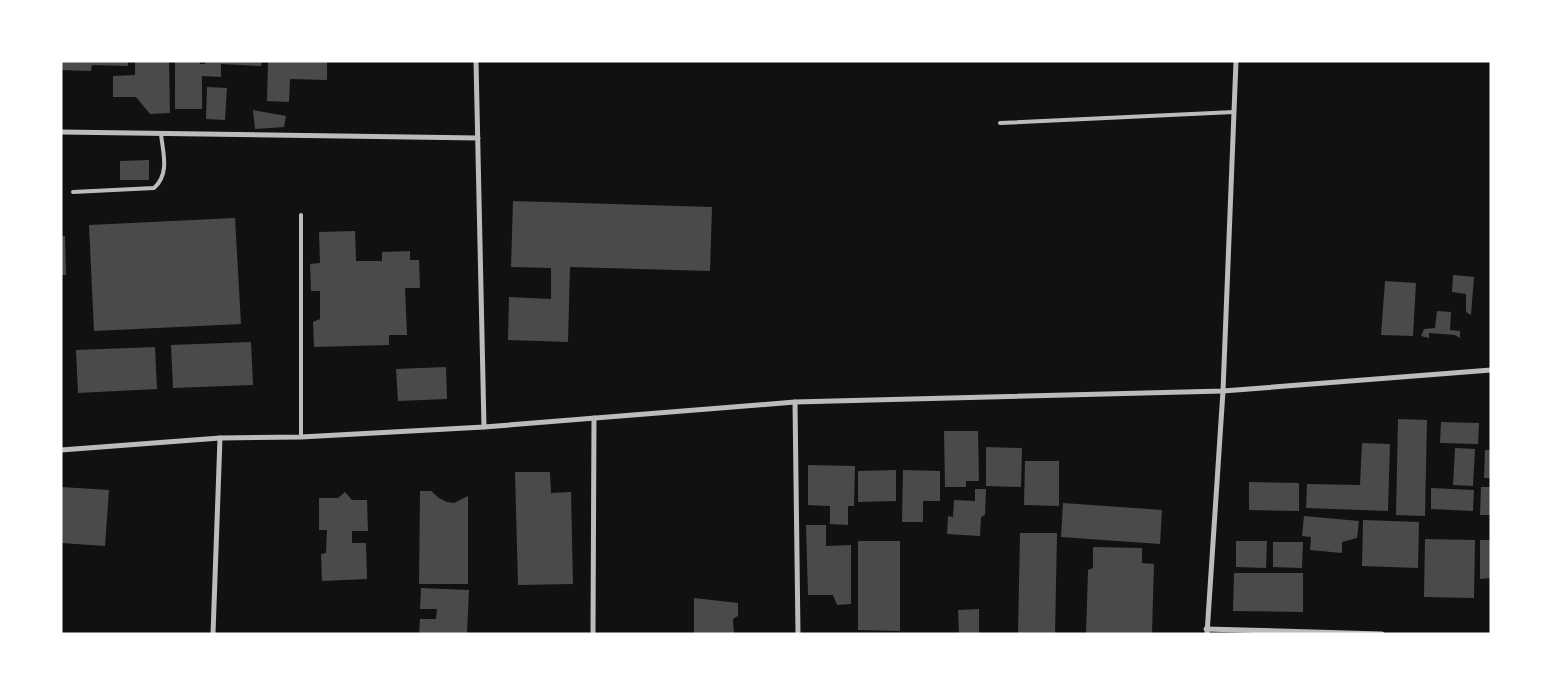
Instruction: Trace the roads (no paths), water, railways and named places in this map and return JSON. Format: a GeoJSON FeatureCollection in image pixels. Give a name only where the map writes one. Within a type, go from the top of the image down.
{"type":"FeatureCollection","features":[{"type":"Feature","properties":{"kind":"street"},"geometry":{"type":"LineString","coordinates":[[476,61],[484,427]]}},
{"type":"Feature","properties":{"kind":"street"},"geometry":{"type":"LineString","coordinates":[[1236,61],[1223,391],[1207,631],[1382,634]]}},
{"type":"Feature","properties":{"kind":"street"},"geometry":{"type":"LineString","coordinates":[[61,132],[478,138]]}},
{"type":"Feature","properties":{"kind":"street"},"geometry":{"type":"LineString","coordinates":[[61,450],[220,438],[301,437],[484,427],[794,402],[1223,391],[1491,370]]}},
{"type":"Feature","properties":{"kind":"street"},"geometry":{"type":"LineString","coordinates":[[794,402],[798,634]]}},
{"type":"Feature","properties":{"kind":"street"},"geometry":{"type":"LineString","coordinates":[[593,634],[594,418]]}},
{"type":"Feature","properties":{"kind":"street"},"geometry":{"type":"LineString","coordinates":[[212,634],[220,438]]}},
{"type":"Feature","properties":{"kind":"lane"},"geometry":{"type":"LineString","coordinates":[[1000,123],[1234,112]]}},
{"type":"Feature","properties":{"kind":"lane"},"geometry":{"type":"LineString","coordinates":[[73,192],[154,188],[161,182],[165,172],[161,134]]}},
{"type":"Feature","properties":{"kind":"lane"},"geometry":{"type":"LineString","coordinates":[[301,215],[301,437]]}}]}
